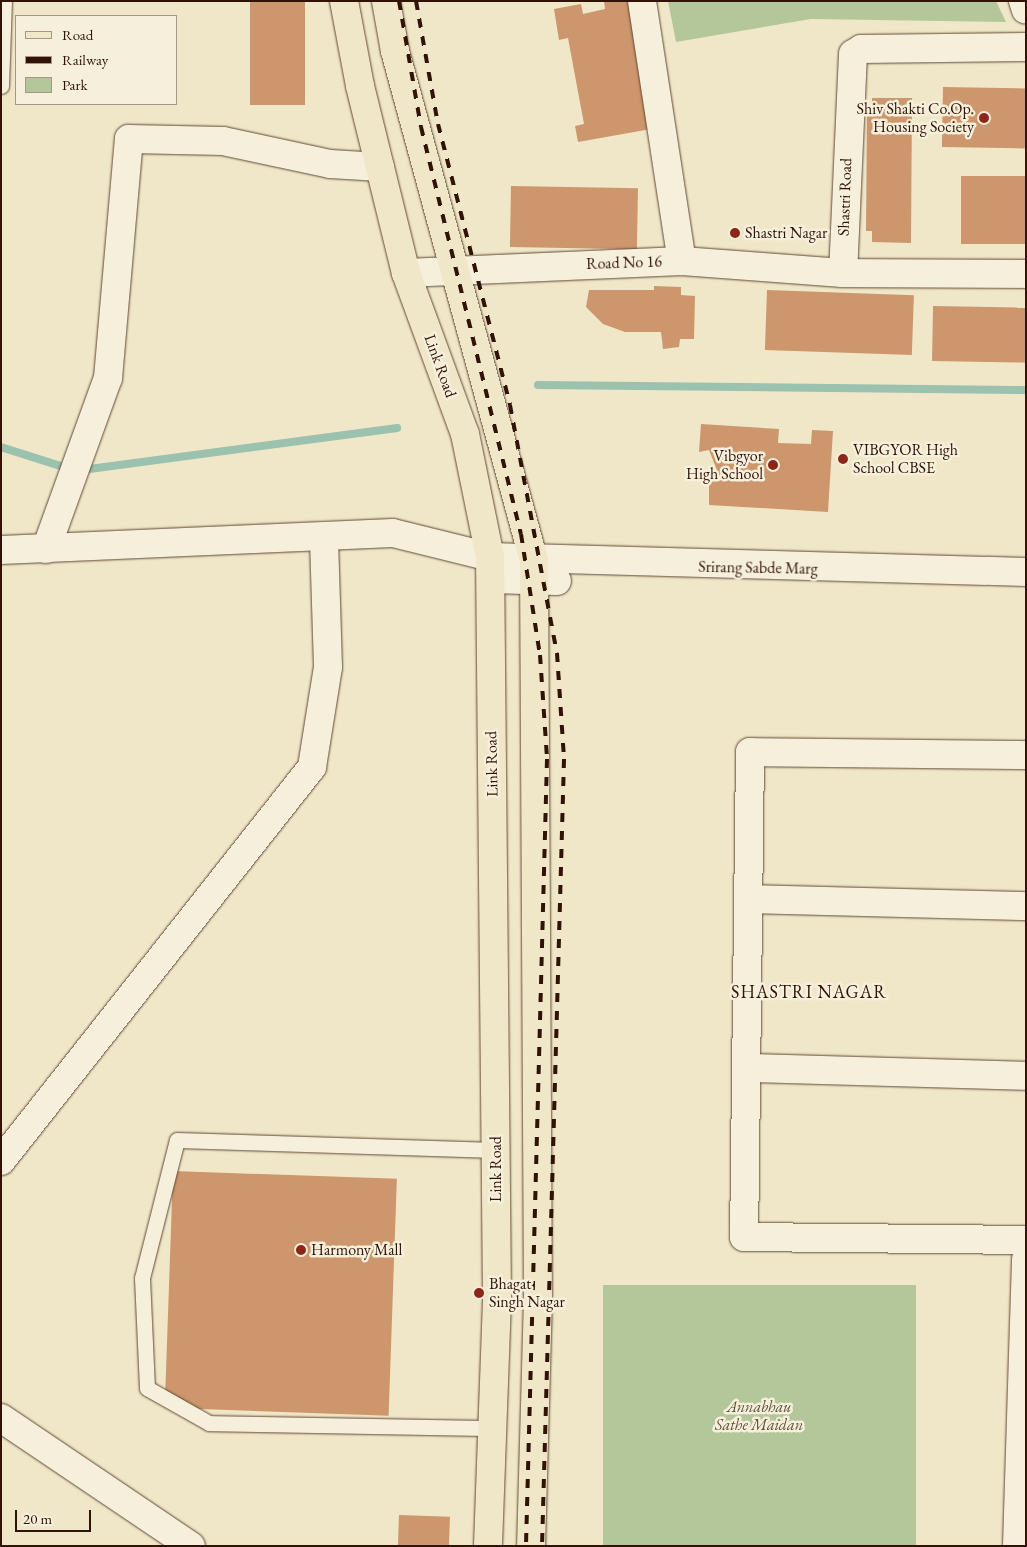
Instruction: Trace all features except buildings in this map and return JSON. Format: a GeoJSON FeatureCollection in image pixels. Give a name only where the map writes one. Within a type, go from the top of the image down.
{"type":"FeatureCollection","features":[{"type":"Feature","properties":{"kind":"main road","name":"Link Road"},"geometry":{"type":"LineString","coordinates":[[344,1],[380,167],[406,273],[465,434],[490,568],[496,1150],[492,1428],[488,1546]]}},
{"type":"Feature","properties":{"kind":"main road"},"geometry":{"type":"LineString","coordinates":[[386,1],[395,51],[534,571],[538,1298],[531,1546]]}},
{"type":"Feature","properties":{"kind":"street"},"geometry":{"type":"LineString","coordinates":[[642,1],[682,261]]}},
{"type":"Feature","properties":{"kind":"street"},"geometry":{"type":"LineString","coordinates":[[1023,1],[1026,10]]}},
{"type":"Feature","properties":{"kind":"street","name":"Shastri Road"},"geometry":{"type":"LineString","coordinates":[[843,273],[852,54],[860,49],[1026,47]]}},
{"type":"Feature","properties":{"kind":"street"},"geometry":{"type":"LineString","coordinates":[[46,549],[108,378],[129,139],[223,141],[330,164],[380,167]]}},
{"type":"Feature","properties":{"kind":"street","name":"Road No 16"},"geometry":{"type":"LineString","coordinates":[[406,273],[454,269],[682,261],[843,273]]}},
{"type":"Feature","properties":{"kind":"street"},"geometry":{"type":"LineString","coordinates":[[843,273],[1026,274]]}},
{"type":"Feature","properties":{"kind":"street"},"geometry":{"type":"LineString","coordinates":[[1,550],[324,539],[392,533],[490,568],[1026,590]]}},
{"type":"Feature","properties":{"kind":"street"},"geometry":{"type":"LineString","coordinates":[[1,1161],[312,767],[328,667],[324,539]]}},
{"type":"Feature","properties":{"kind":"street","name":"Srirang Sabde Marg"},"geometry":{"type":"LineString","coordinates":[[690,576],[1026,572]]}},
{"type":"Feature","properties":{"kind":"street"},"geometry":{"type":"LineString","coordinates":[[1026,755],[750,752],[751,899],[744,1237],[1026,1240]]}},
{"type":"Feature","properties":{"kind":"street"},"geometry":{"type":"LineString","coordinates":[[751,899],[1026,906]]}},
{"type":"Feature","properties":{"kind":"street"},"geometry":{"type":"LineString","coordinates":[[748,1068],[1026,1076]]}},
{"type":"Feature","properties":{"kind":"street"},"geometry":{"type":"LineString","coordinates":[[1016,1546],[1026,1259]]}},
{"type":"Feature","properties":{"kind":"street"},"geometry":{"type":"LineString","coordinates":[[1,1418],[191,1546]]}},
{"type":"Feature","properties":{"kind":"lane"},"geometry":{"type":"LineString","coordinates":[[1,86],[4,1]]}},
{"type":"Feature","properties":{"kind":"lane"},"geometry":{"type":"LineString","coordinates":[[492,1428],[209,1423],[147,1388],[142,1278],[177,1140],[496,1150]]}},
{"type":"Feature","properties":{"kind":"green space"},"geometry":{"type":"Polygon","coordinates":[[[668,1],[996,1],[1006,22],[811,19],[676,42],[668,1]]]}},
{"type":"Feature","properties":{"kind":"green space","name":"Annabhau Sathe Maidan"},"geometry":{"type":"Polygon","coordinates":[[[603,1285],[916,1285],[916,1546],[603,1546],[603,1285]]]}},
{"type":"Feature","properties":{"kind":"waterway"},"geometry":{"type":"LineString","coordinates":[[538,385],[1026,390]]}},
{"type":"Feature","properties":{"kind":"waterway"},"geometry":{"type":"LineString","coordinates":[[82,470],[397,428]]}},
{"type":"Feature","properties":{"kind":"waterway"},"geometry":{"type":"LineString","coordinates":[[1,447],[70,469]]}},
{"type":"Feature","properties":{"kind":"railway"},"geometry":{"type":"LineString","coordinates":[[399,1],[421,127],[521,534],[540,655],[547,759],[526,1546]]}},
{"type":"Feature","properties":{"kind":"railway"},"geometry":{"type":"LineString","coordinates":[[416,1],[438,124],[510,405],[557,653],[564,759],[542,1546]]}},
{"type":"Feature","properties":{"kind":"place","name":"Shiv Shakti Co.Op. Housing Society"},"geometry":{"type":"Point","coordinates":[984,118]}},
{"type":"Feature","properties":{"kind":"place","name":"Shastri Nagar"},"geometry":{"type":"Point","coordinates":[735,233]}},
{"type":"Feature","properties":{"kind":"place","name":"VIBGYOR High School CBSE"},"geometry":{"type":"Point","coordinates":[843,459]}},
{"type":"Feature","properties":{"kind":"place","name":"Vibgyor High School"},"geometry":{"type":"Point","coordinates":[773,465]}},
{"type":"Feature","properties":{"kind":"place","name":"Harmony Mall"},"geometry":{"type":"Point","coordinates":[301,1250]}},
{"type":"Feature","properties":{"kind":"place","name":"Bhagat Singh Nagar"},"geometry":{"type":"Point","coordinates":[479,1293]}},
{"type":"Feature","properties":{"kind":"district","name":"SHASTRI NAGAR"},"geometry":{"type":"Point","coordinates":[809,992]}}]}
